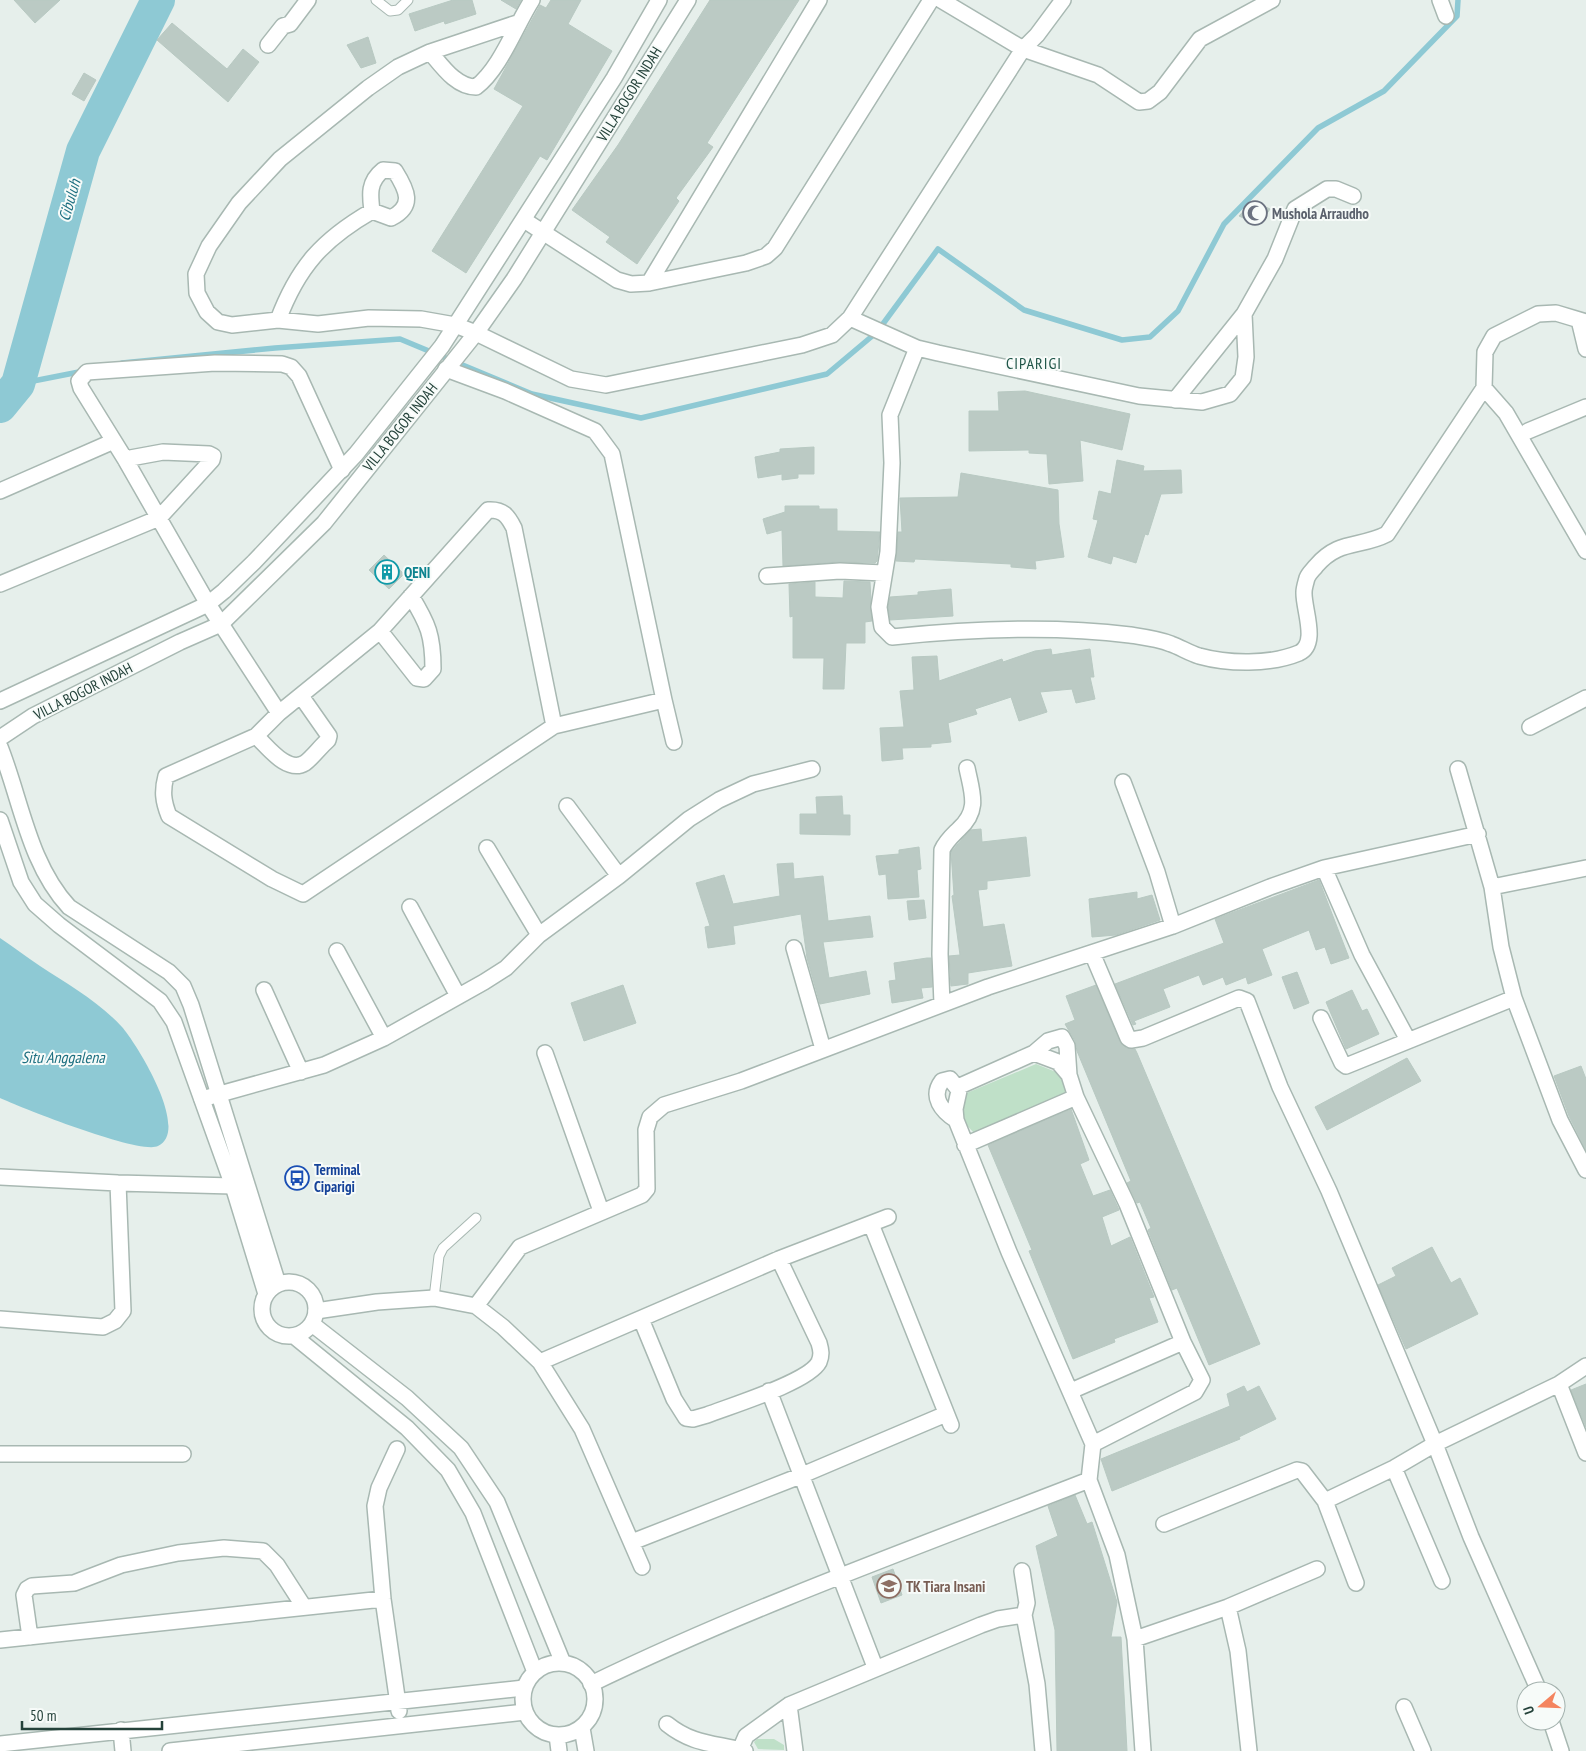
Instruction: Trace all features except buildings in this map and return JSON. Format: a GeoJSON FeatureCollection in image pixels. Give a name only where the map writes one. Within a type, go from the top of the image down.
{"type":"FeatureCollection","features":[{"type":"Feature","properties":{"kind":"street"},"geometry":{"type":"LineString","coordinates":[[268,45],[283,26],[290,24],[308,0]]}},
{"type":"Feature","properties":{"kind":"street"},"geometry":{"type":"LineString","coordinates":[[430,52],[459,82],[469,87],[476,87],[490,76],[517,23],[532,0]]}},
{"type":"Feature","properties":{"kind":"street","name":"VILLA BOGOR INDAH"},"geometry":{"type":"LineString","coordinates":[[0,701],[208,604],[254,562],[342,470],[442,346],[614,78],[659,0]]}},
{"type":"Feature","properties":{"kind":"street","name":"VILLA BOGOR INDAH"},"geometry":{"type":"LineString","coordinates":[[0,738],[34,716],[180,642],[221,624],[324,523],[476,333],[544,233],[688,0]]}},
{"type":"Feature","properties":{"kind":"street"},"geometry":{"type":"LineString","coordinates":[[649,283],[819,0]]}},
{"type":"Feature","properties":{"kind":"street"},"geometry":{"type":"LineString","coordinates":[[524,220],[617,280],[631,284],[649,283],[746,263],[766,256],[775,248],[931,0]]}},
{"type":"Feature","properties":{"kind":"street"},"geometry":{"type":"LineString","coordinates":[[941,0],[1023,48],[1098,75],[1139,102],[1148,101],[1160,92],[1200,39],[1272,0]]}},
{"type":"Feature","properties":{"kind":"street"},"geometry":{"type":"LineString","coordinates":[[517,23],[430,52],[398,67],[368,88],[280,159],[239,203],[209,246],[196,274],[197,293],[207,312],[218,322],[232,325],[278,320],[318,324],[369,318],[404,319],[455,326],[476,333],[571,379],[606,385],[802,345],[832,335],[850,318],[1023,48],[1036,35],[1063,0]]}},
{"type":"Feature","properties":{"kind":"street"},"geometry":{"type":"LineString","coordinates":[[1440,0],[1446,16]]}},
{"type":"Feature","properties":{"kind":"street"},"geometry":{"type":"LineString","coordinates":[[1175,400],[1244,314],[1276,259],[1295,209],[1327,189],[1336,189],[1353,196]]}},
{"type":"Feature","properties":{"kind":"street"},"geometry":{"type":"LineString","coordinates":[[278,320],[288,292],[308,261],[347,226],[372,211]]}},
{"type":"Feature","properties":{"kind":"street"},"geometry":{"type":"LineString","coordinates":[[917,348],[890,415],[892,462],[888,552],[878,607],[882,627],[892,637],[956,630],[1053,630],[1130,635],[1170,643],[1198,656],[1233,663],[1266,660],[1300,652],[1307,646],[1309,639],[1304,592],[1308,575],[1321,560],[1340,547],[1378,539],[1387,534],[1484,388],[1485,352],[1494,336],[1538,314],[1556,313],[1583,321],[1586,348]]}},
{"type":"Feature","properties":{"kind":"street"},"geometry":{"type":"LineString","coordinates":[[850,318],[917,348],[1138,396],[1202,402],[1230,394],[1243,378],[1246,357],[1244,314]]}},
{"type":"Feature","properties":{"kind":"street"},"geometry":{"type":"LineString","coordinates":[[279,713],[208,604],[125,459],[81,388],[79,381],[87,372],[215,363],[282,364],[292,367],[299,376],[342,470]]}},
{"type":"Feature","properties":{"kind":"street"},"geometry":{"type":"LineString","coordinates":[[450,365],[595,431],[607,445],[612,454],[674,742]]}},
{"type":"Feature","properties":{"kind":"street"},"geometry":{"type":"LineString","coordinates":[[1484,388],[1506,413],[1586,551]]}},
{"type":"Feature","properties":{"kind":"street"},"geometry":{"type":"LineString","coordinates":[[1528,431],[1586,407]]}},
{"type":"Feature","properties":{"kind":"street"},"geometry":{"type":"LineString","coordinates":[[0,491],[114,441]]}},
{"type":"Feature","properties":{"kind":"street"},"geometry":{"type":"LineString","coordinates":[[0,584],[158,518],[212,460],[213,456],[163,452],[125,459]]}},
{"type":"Feature","properties":{"kind":"street"},"geometry":{"type":"LineString","coordinates":[[554,726],[514,528],[509,517],[501,511],[488,510],[380,631],[279,713],[256,736],[166,776],[162,790],[164,804],[169,816],[272,878],[303,894],[554,726],[664,700]]}},
{"type":"Feature","properties":{"kind":"street"},"geometry":{"type":"LineString","coordinates":[[767,576],[840,571],[883,573]]}},
{"type":"Feature","properties":{"kind":"street"},"geometry":{"type":"LineString","coordinates":[[380,631],[417,678],[424,679],[433,669],[433,643],[426,621],[412,596]]}},
{"type":"Feature","properties":{"kind":"street"},"geometry":{"type":"LineString","coordinates":[[256,736],[284,762],[295,765],[304,764],[328,740],[329,736],[301,696]]}},
{"type":"Feature","properties":{"kind":"street"},"geometry":{"type":"LineString","coordinates":[[1530,727],[1586,698]]}},
{"type":"Feature","properties":{"kind":"street"},"geometry":{"type":"LineString","coordinates":[[0,747],[44,873],[52,887],[69,907],[169,972],[183,986],[219,1094],[239,1184],[272,1289]]}},
{"type":"Feature","properties":{"kind":"street"},"geometry":{"type":"LineString","coordinates":[[942,1004],[940,954],[942,850],[945,842],[972,815],[973,804],[966,768]]}},
{"type":"Feature","properties":{"kind":"street"},"geometry":{"type":"LineString","coordinates":[[1458,769],[1492,887],[1501,947],[1514,998],[1552,1102],[1584,1160]]}},
{"type":"Feature","properties":{"kind":"street"},"geometry":{"type":"LineString","coordinates":[[202,1098],[324,1065],[384,1038],[506,968],[539,935],[619,876],[689,819],[719,800],[753,784],[812,770]]}},
{"type":"Feature","properties":{"kind":"street"},"geometry":{"type":"LineString","coordinates":[[1123,782],[1157,872],[1173,926]]}},
{"type":"Feature","properties":{"kind":"street"},"geometry":{"type":"LineString","coordinates":[[567,806],[619,876]]}},
{"type":"Feature","properties":{"kind":"street"},"geometry":{"type":"LineString","coordinates":[[0,820],[21,882],[35,904],[59,925],[160,1001],[174,1022],[202,1098],[239,1184]]}},
{"type":"Feature","properties":{"kind":"street"},"geometry":{"type":"LineString","coordinates":[[476,1306],[520,1247],[601,1210],[642,1195],[647,1189],[645,1141],[650,1116],[656,1110],[687,1097],[742,1081],[942,1004],[1173,926],[1270,887],[1324,868],[1478,834]]}},
{"type":"Feature","properties":{"kind":"street"},"geometry":{"type":"LineString","coordinates":[[487,848],[539,935]]}},
{"type":"Feature","properties":{"kind":"street"},"geometry":{"type":"LineString","coordinates":[[1324,868],[1362,955],[1408,1040]]}},
{"type":"Feature","properties":{"kind":"street"},"geometry":{"type":"LineString","coordinates":[[1492,887],[1586,868]]}},
{"type":"Feature","properties":{"kind":"street"},"geometry":{"type":"LineString","coordinates":[[410,907],[458,996]]}},
{"type":"Feature","properties":{"kind":"street"},"geometry":{"type":"LineString","coordinates":[[794,948],[822,1049]]}},
{"type":"Feature","properties":{"kind":"street"},"geometry":{"type":"LineString","coordinates":[[337,952],[384,1038]]}},
{"type":"Feature","properties":{"kind":"street"},"geometry":{"type":"LineString","coordinates":[[1092,953],[1128,1038],[1131,1040],[1143,1038],[1239,998],[1247,1001],[1280,1087],[1330,1191],[1435,1444],[1471,1537],[1535,1681]]}},
{"type":"Feature","properties":{"kind":"street"},"geometry":{"type":"LineString","coordinates":[[264,990],[300,1072]]}},
{"type":"Feature","properties":{"kind":"street"},"geometry":{"type":"LineString","coordinates":[[1321,1018],[1342,1063],[1346,1066],[1514,998]]}},
{"type":"Feature","properties":{"kind":"street"},"geometry":{"type":"LineString","coordinates":[[1093,1444],[1199,1389],[1202,1380],[1201,1374],[1182,1342],[1126,1204],[1076,1097],[1069,1075],[1067,1046],[1062,1037],[1048,1041],[1034,1053],[961,1084],[958,1089],[955,1109],[956,1120],[1093,1444],[1089,1480],[1117,1555],[1135,1639],[1143,1751]]}},
{"type":"Feature","properties":{"kind":"street"},"geometry":{"type":"LineString","coordinates":[[544,1053],[601,1210]]}},
{"type":"Feature","properties":{"kind":"street"},"geometry":{"type":"LineString","coordinates":[[1034,1053],[1058,1062],[1069,1075]]}},
{"type":"Feature","properties":{"kind":"street"},"geometry":{"type":"LineString","coordinates":[[965,1145],[1076,1097]]}},
{"type":"Feature","properties":{"kind":"street"},"geometry":{"type":"LineString","coordinates":[[0,1177],[118,1183],[239,1184]]}},
{"type":"Feature","properties":{"kind":"street"},"geometry":{"type":"LineString","coordinates":[[0,1319],[103,1327],[115,1322],[123,1311],[118,1183]]}},
{"type":"Feature","properties":{"kind":"street"},"geometry":{"type":"LineString","coordinates":[[540,1362],[716,1288],[778,1259],[888,1218]]}},
{"type":"Feature","properties":{"kind":"street"},"geometry":{"type":"LineString","coordinates":[[632,1542],[948,1420],[871,1224]]}},
{"type":"Feature","properties":{"kind":"street"},"geometry":{"type":"LineString","coordinates":[[641,1318],[674,1400],[686,1418],[693,1419],[707,1415],[798,1379],[812,1370],[822,1354],[819,1343],[778,1259]]}},
{"type":"Feature","properties":{"kind":"street"},"geometry":{"type":"LineString","coordinates":[[289,1282],[306,1288],[315,1300],[314,1318],[302,1334],[294,1336],[279,1335],[266,1325],[262,1307],[272,1289],[289,1282]]}},
{"type":"Feature","properties":{"kind":"street"},"geometry":{"type":"LineString","coordinates":[[314,1318],[377,1302],[434,1298],[476,1306],[503,1327],[540,1362],[582,1429],[642,1567]]}},
{"type":"Feature","properties":{"kind":"street"},"geometry":{"type":"LineString","coordinates":[[314,1318],[407,1398],[461,1448],[497,1502],[563,1663]]}},
{"type":"Feature","properties":{"kind":"street"},"geometry":{"type":"LineString","coordinates":[[294,1336],[407,1428],[448,1470],[473,1513],[535,1672]]}},
{"type":"Feature","properties":{"kind":"street"},"geometry":{"type":"LineString","coordinates":[[1071,1391],[1182,1342]]}},
{"type":"Feature","properties":{"kind":"street"},"geometry":{"type":"LineString","coordinates":[[1325,1501],[1394,1468],[1435,1444],[1559,1384],[1586,1366]]}},
{"type":"Feature","properties":{"kind":"street"},"geometry":{"type":"LineString","coordinates":[[1559,1384],[1586,1452]]}},
{"type":"Feature","properties":{"kind":"street"},"geometry":{"type":"LineString","coordinates":[[769,1391],[875,1668]]}},
{"type":"Feature","properties":{"kind":"street"},"geometry":{"type":"LineString","coordinates":[[397,1449],[379,1488],[375,1506],[383,1599],[400,1725]]}},
{"type":"Feature","properties":{"kind":"street"},"geometry":{"type":"LineString","coordinates":[[0,1454],[183,1454]]}},
{"type":"Feature","properties":{"kind":"street"},"geometry":{"type":"LineString","coordinates":[[1394,1468],[1442,1581]]}},
{"type":"Feature","properties":{"kind":"street"},"geometry":{"type":"LineString","coordinates":[[1164,1524],[1297,1470],[1302,1471],[1325,1501],[1356,1583]]}},
{"type":"Feature","properties":{"kind":"street"},"geometry":{"type":"LineString","coordinates":[[591,1684],[655,1653],[840,1577],[1089,1480]]}},
{"type":"Feature","properties":{"kind":"street"},"geometry":{"type":"LineString","coordinates":[[30,1637],[24,1595],[27,1589],[32,1586],[74,1582],[121,1565],[199,1550],[232,1548],[263,1551],[277,1566],[304,1607]]}},
{"type":"Feature","properties":{"kind":"street"},"geometry":{"type":"LineString","coordinates":[[1135,1639],[1228,1607],[1317,1569]]}},
{"type":"Feature","properties":{"kind":"street"},"geometry":{"type":"LineString","coordinates":[[1022,1571],[1027,1603],[1024,1615],[1037,1684],[1043,1751]]}},
{"type":"Feature","properties":{"kind":"street"},"geometry":{"type":"LineString","coordinates":[[0,1640],[383,1599]]}},
{"type":"Feature","properties":{"kind":"street"},"geometry":{"type":"LineString","coordinates":[[1228,1607],[1238,1651],[1250,1751]]}},
{"type":"Feature","properties":{"kind":"street"},"geometry":{"type":"LineString","coordinates":[[667,1724],[687,1738],[702,1743],[743,1750],[746,1736],[754,1733],[789,1705],[990,1622],[1024,1615]]}},
{"type":"Feature","properties":{"kind":"street"},"geometry":{"type":"LineString","coordinates":[[563,1663],[581,1670],[591,1684],[594,1704],[592,1713],[582,1728],[556,1735],[538,1728],[525,1712],[523,1700],[524,1688],[535,1672],[548,1665],[563,1663]]}},
{"type":"Feature","properties":{"kind":"street"},"geometry":{"type":"LineString","coordinates":[[0,1744],[121,1730],[398,1703],[524,1688]]}},
{"type":"Feature","properties":{"kind":"street"},"geometry":{"type":"LineString","coordinates":[[789,1705],[795,1751]]}},
{"type":"Feature","properties":{"kind":"street"},"geometry":{"type":"LineString","coordinates":[[1404,1708],[1423,1751]]}},
{"type":"Feature","properties":{"kind":"street"},"geometry":{"type":"LineString","coordinates":[[170,1751],[525,1712]]}},
{"type":"Feature","properties":{"kind":"street"},"geometry":{"type":"LineString","coordinates":[[582,1728],[586,1751]]}},
{"type":"Feature","properties":{"kind":"street"},"geometry":{"type":"LineString","coordinates":[[121,1730],[123,1751]]}},
{"type":"Feature","properties":{"kind":"street"},"geometry":{"type":"LineString","coordinates":[[1554,1731],[1561,1751]]}},
{"type":"Feature","properties":{"kind":"street"},"geometry":{"type":"LineString","coordinates":[[556,1735],[559,1751]]}},
{"type":"Feature","properties":{"kind":"lane"},"geometry":{"type":"LineString","coordinates":[[376,0],[390,11],[398,10],[408,0]]}},
{"type":"Feature","properties":{"kind":"lane"},"geometry":{"type":"LineString","coordinates":[[434,1298],[439,1256],[443,1248],[476,1218]]}},
{"type":"Feature","properties":{"kind":"green space"},"geometry":{"type":"Polygon","coordinates":[[[1036,1064],[1061,1074],[1067,1092],[1064,1095],[975,1134],[957,1115],[962,1095],[1036,1064]]]}},
{"type":"Feature","properties":{"kind":"green space"},"geometry":{"type":"Polygon","coordinates":[[[757,1739],[774,1739],[784,1745],[784,1750],[758,1749],[754,1742],[757,1739]]]}},
{"type":"Feature","properties":{"kind":"water","name":"Situ Anggalena"},"geometry":{"type":"Polygon","coordinates":[[[0,938],[93,1001],[113,1018],[129,1036],[149,1068],[165,1106],[168,1123],[167,1137],[158,1146],[147,1147],[129,1144],[80,1129],[0,1098],[0,938]]]}},
{"type":"Feature","properties":{"kind":"waterway","name":"Cibuluh"},"geometry":{"type":"LineString","coordinates":[[0,406],[18,384],[83,151],[158,0]]}},
{"type":"Feature","properties":{"kind":"waterway"},"geometry":{"type":"LineString","coordinates":[[122,363],[275,348],[400,339],[532,394],[641,418],[827,374],[877,332],[938,249],[1024,310],[1122,340],[1150,337],[1178,311],[1224,224],[1318,128],[1384,91],[1457,16],[1458,0]]}},
{"type":"Feature","properties":{"kind":"waterway"},"geometry":{"type":"LineString","coordinates":[[18,384],[84,371]]}},
{"type":"Feature","properties":{"kind":"place","name":"Mushola Arraudho"},"geometry":{"type":"Point","coordinates":[1255,213]}},
{"type":"Feature","properties":{"kind":"place","name":"QENI"},"geometry":{"type":"Point","coordinates":[387,572]}},
{"type":"Feature","properties":{"kind":"place","name":"Terminal Ciparigi"},"geometry":{"type":"Point","coordinates":[297,1178]}},
{"type":"Feature","properties":{"kind":"place","name":"TK Tiara Insani"},"geometry":{"type":"Point","coordinates":[889,1586]}},
{"type":"Feature","properties":{"kind":"district","name":"CIPARIGI"},"geometry":{"type":"Point","coordinates":[1034,363]}}]}
